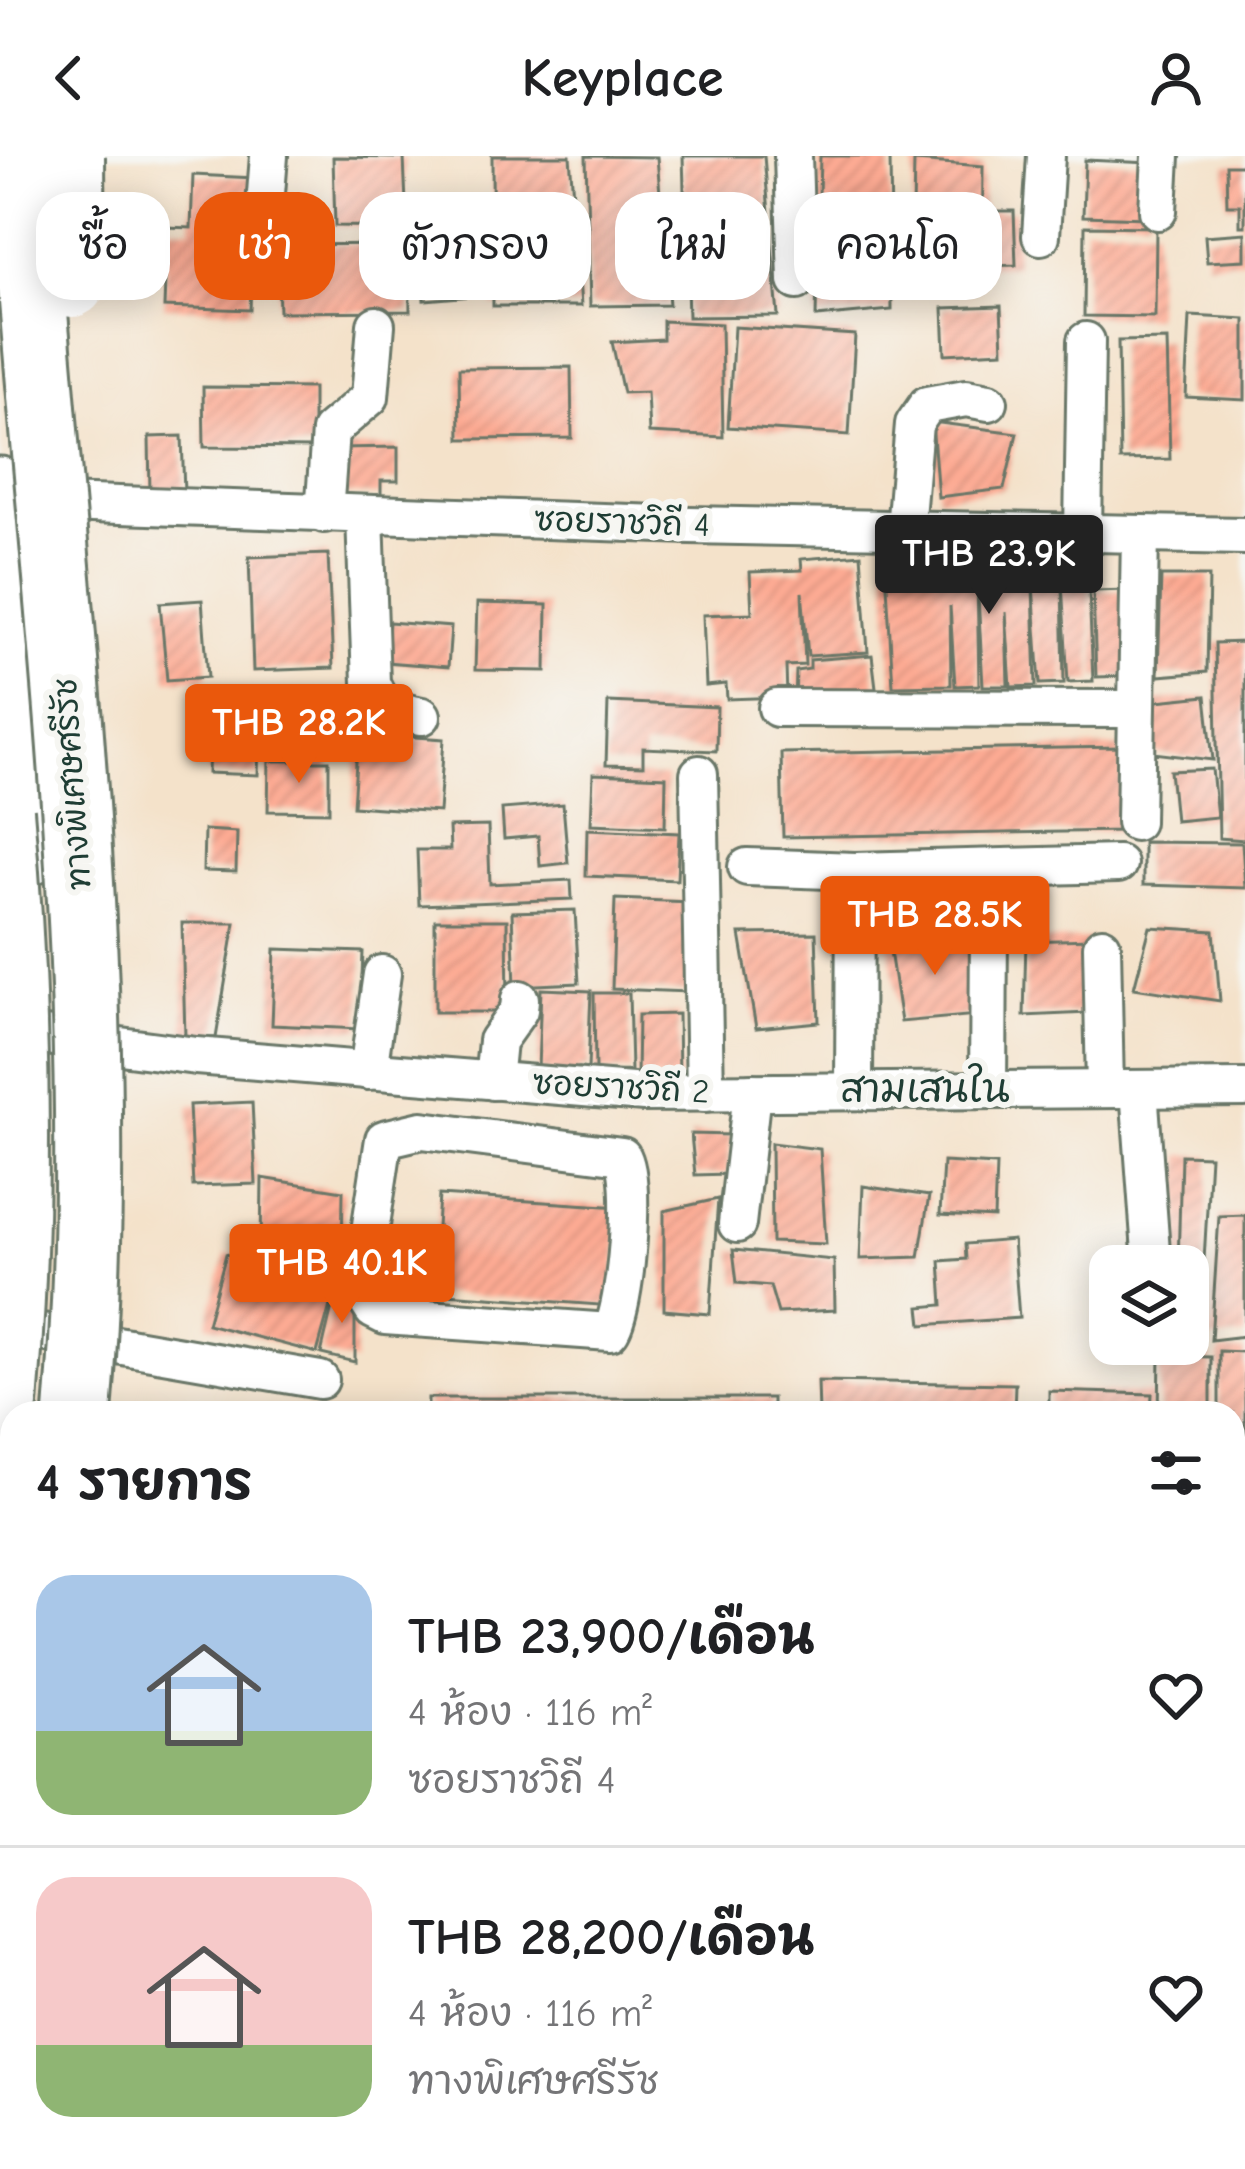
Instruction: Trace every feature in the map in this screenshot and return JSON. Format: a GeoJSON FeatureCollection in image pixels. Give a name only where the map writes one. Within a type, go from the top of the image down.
{"type":"FeatureCollection","features":[{"type":"Feature","properties":{"kind":"highway","name":"ทางพิเศษศรีรัช"},"geometry":{"type":"LineString","coordinates":[[22,156],[85,972],[86,1314],[79,1401]]}},
{"type":"Feature","properties":{"kind":"highway"},"geometry":{"type":"LineString","coordinates":[[71,156],[71,748]]}},
{"type":"Feature","properties":{"kind":"highway"},"geometry":{"type":"LineString","coordinates":[[0,811],[13,999],[15,1177],[12,1322],[4,1401]]}},
{"type":"Feature","properties":{"kind":"street"},"geometry":{"type":"LineString","coordinates":[[266,192],[268,156]]}},
{"type":"Feature","properties":{"kind":"street"},"geometry":{"type":"LineString","coordinates":[[793,156],[794,192]]}},
{"type":"Feature","properties":{"kind":"street"},"geometry":{"type":"LineString","coordinates":[[1041,236],[1046,156]]}},
{"type":"Feature","properties":{"kind":"street"},"geometry":{"type":"LineString","coordinates":[[1157,211],[1161,156]]}},
{"type":"Feature","properties":{"kind":"street"},"geometry":{"type":"LineString","coordinates":[[324,514],[330,431],[370,397],[376,325]]}},
{"type":"Feature","properties":{"kind":"street"},"geometry":{"type":"LineString","coordinates":[[1083,532],[1086,341]]}},
{"type":"Feature","properties":{"kind":"street"},"geometry":{"type":"LineString","coordinates":[[905,529],[914,424],[927,406],[966,398],[989,402]]}},
{"type":"Feature","properties":{"kind":"street"},"geometry":{"type":"LineString","coordinates":[[0,483],[23,1034],[30,1330],[26,1401]]}},
{"type":"Feature","properties":{"kind":"street","name":"ซอยราชวิถี 4"},"geometry":{"type":"LineString","coordinates":[[0,500],[324,514],[1245,536]]}},
{"type":"Feature","properties":{"kind":"street"},"geometry":{"type":"LineString","coordinates":[[365,515],[371,683],[382,708]]}},
{"type":"Feature","properties":{"kind":"street"},"geometry":{"type":"LineString","coordinates":[[1135,822],[1140,534]]}},
{"type":"Feature","properties":{"kind":"street"},"geometry":{"type":"LineString","coordinates":[[284,711],[382,708],[422,716]]}},
{"type":"Feature","properties":{"kind":"street"},"geometry":{"type":"LineString","coordinates":[[778,708],[1134,709]]}},
{"type":"Feature","properties":{"kind":"street"},"geometry":{"type":"LineString","coordinates":[[699,774],[705,1093]]}},
{"type":"Feature","properties":{"kind":"street"},"geometry":{"type":"LineString","coordinates":[[747,867],[855,871],[1118,864]]}},
{"type":"Feature","properties":{"kind":"street"},"geometry":{"type":"LineString","coordinates":[[854,1091],[855,871]]}},
{"type":"Feature","properties":{"kind":"street"},"geometry":{"type":"LineString","coordinates":[[988,1090],[989,925]]}},
{"type":"Feature","properties":{"kind":"street"},"geometry":{"type":"LineString","coordinates":[[1102,946],[1148,1245]]}},
{"type":"Feature","properties":{"kind":"street"},"geometry":{"type":"LineString","coordinates":[[368,1071],[382,974]]}},
{"type":"Feature","properties":{"kind":"street"},"geometry":{"type":"LineString","coordinates":[[493,1081],[496,1041],[519,1010],[520,998]]}},
{"type":"Feature","properties":{"kind":"street","name":"ซอยราชวิถี 2"},"geometry":{"type":"LineString","coordinates":[[23,1034],[196,1056],[644,1093],[1245,1088]]}},
{"type":"Feature","properties":{"kind":"street"},"geometry":{"type":"LineString","coordinates":[[431,1076],[431,1131]]}},
{"type":"Feature","properties":{"kind":"street"},"geometry":{"type":"LineString","coordinates":[[737,1224],[752,1092]]}},
{"type":"Feature","properties":{"kind":"street"},"geometry":{"type":"LineString","coordinates":[[431,1131],[622,1156],[629,1166],[629,1193],[620,1312],[610,1332],[386,1316],[373,1310],[361,1291],[384,1139],[431,1131]]}},
{"type":"Feature","properties":{"kind":"street"},"geometry":{"type":"LineString","coordinates":[[30,1330],[320,1380]]}},
{"type":"Feature","properties":{"kind":"building"},"geometry":{"type":"Polygon","coordinates":[[[492,156],[570,156],[573,192],[492,192],[492,156]]]}},
{"type":"Feature","properties":{"kind":"building"},"geometry":{"type":"Polygon","coordinates":[[[586,156],[657,157],[660,192],[615,192],[615,300],[669,300],[669,305],[590,306],[591,192],[587,192],[586,156]]]}},
{"type":"Feature","properties":{"kind":"building"},"geometry":{"type":"Polygon","coordinates":[[[683,156],[764,156],[767,192],[684,192],[683,156]]]}},
{"type":"Feature","properties":{"kind":"building"},"geometry":{"type":"Polygon","coordinates":[[[820,156],[890,156],[890,192],[819,192],[820,156]]]}},
{"type":"Feature","properties":{"kind":"building"},"geometry":{"type":"Polygon","coordinates":[[[333,157],[404,158],[405,192],[359,192],[359,226],[335,226],[333,157]]]}},
{"type":"Feature","properties":{"kind":"building"},"geometry":{"type":"Polygon","coordinates":[[[1085,160],[1150,163],[1148,218],[1083,216],[1085,160]]]}},
{"type":"Feature","properties":{"kind":"building"},"geometry":{"type":"Polygon","coordinates":[[[914,161],[983,166],[983,192],[913,192],[914,161]]]}},
{"type":"Feature","properties":{"kind":"building"},"geometry":{"type":"Polygon","coordinates":[[[1226,165],[1245,165],[1245,226],[1240,226],[1240,205],[1227,205],[1226,165]]]}},
{"type":"Feature","properties":{"kind":"building"},"geometry":{"type":"Polygon","coordinates":[[[193,175],[255,178],[254,192],[194,192],[194,300],[250,300],[250,310],[164,307],[164,300],[170,300],[170,227],[191,228],[193,175]]]}},
{"type":"Feature","properties":{"kind":"building"},"geometry":{"type":"Polygon","coordinates":[[[1002,211],[1014,211],[1016,265],[1002,265],[1002,211]]]}},
{"type":"Feature","properties":{"kind":"building"},"geometry":{"type":"Polygon","coordinates":[[[770,225],[778,316],[688,317],[687,300],[770,300],[770,225]]]}},
{"type":"Feature","properties":{"kind":"building"},"geometry":{"type":"Polygon","coordinates":[[[1085,226],[1156,227],[1155,317],[1084,316],[1085,226]]]}},
{"type":"Feature","properties":{"kind":"building"},"geometry":{"type":"Polygon","coordinates":[[[1245,233],[1245,260],[1207,262],[1205,236],[1245,233]]]}},
{"type":"Feature","properties":{"kind":"building"},"geometry":{"type":"Polygon","coordinates":[[[359,244],[359,300],[410,300],[410,311],[279,312],[279,300],[335,300],[335,245],[359,244]]]}},
{"type":"Feature","properties":{"kind":"building"},"geometry":{"type":"Polygon","coordinates":[[[493,300],[581,300],[581,306],[493,306],[493,300]]]}},
{"type":"Feature","properties":{"kind":"building"},"geometry":{"type":"Polygon","coordinates":[[[816,300],[892,300],[892,310],[816,317],[816,300]]]}},
{"type":"Feature","properties":{"kind":"building"},"geometry":{"type":"Polygon","coordinates":[[[1001,306],[1003,351],[945,354],[943,308],[1001,306]]]}},
{"type":"Feature","properties":{"kind":"building"},"geometry":{"type":"Polygon","coordinates":[[[1190,316],[1245,319],[1245,400],[1186,397],[1190,316]]]}},
{"type":"Feature","properties":{"kind":"building"},"geometry":{"type":"Polygon","coordinates":[[[663,321],[721,324],[723,437],[649,433],[647,392],[623,393],[612,342],[663,339],[663,321]]]}},
{"type":"Feature","properties":{"kind":"building"},"geometry":{"type":"Polygon","coordinates":[[[734,327],[855,335],[849,435],[728,427],[734,327]]]}},
{"type":"Feature","properties":{"kind":"building"},"geometry":{"type":"Polygon","coordinates":[[[1167,340],[1170,459],[1120,460],[1118,341],[1167,340]]]}},
{"type":"Feature","properties":{"kind":"building"},"geometry":{"type":"Polygon","coordinates":[[[571,367],[572,438],[460,439],[459,368],[571,367]]]}},
{"type":"Feature","properties":{"kind":"building"},"geometry":{"type":"Polygon","coordinates":[[[203,387],[313,388],[313,448],[204,447],[203,387]]]}},
{"type":"Feature","properties":{"kind":"building"},"geometry":{"type":"Polygon","coordinates":[[[932,422],[1017,433],[1004,489],[938,497],[932,422]]]}},
{"type":"Feature","properties":{"kind":"building"},"geometry":{"type":"Polygon","coordinates":[[[182,436],[184,493],[150,494],[149,437],[182,436]]]}},
{"type":"Feature","properties":{"kind":"building"},"geometry":{"type":"Polygon","coordinates":[[[398,447],[398,481],[381,481],[381,495],[338,495],[338,448],[398,447]]]}},
{"type":"Feature","properties":{"kind":"building"},"geometry":{"type":"Polygon","coordinates":[[[1087,545],[1093,681],[1068,682],[1062,583],[1064,683],[1040,684],[1033,585],[1036,686],[1011,687],[1006,612],[1008,686],[983,686],[977,578],[979,685],[955,686],[950,606],[951,685],[893,686],[885,552],[1003,553],[1087,545]]]}},
{"type":"Feature","properties":{"kind":"building"},"geometry":{"type":"Polygon","coordinates":[[[328,554],[333,668],[253,671],[249,557],[328,554]]]}},
{"type":"Feature","properties":{"kind":"building"},"geometry":{"type":"Polygon","coordinates":[[[861,554],[868,652],[808,656],[802,592],[805,665],[786,666],[787,697],[727,699],[726,684],[706,686],[703,615],[752,613],[750,572],[802,570],[801,559],[861,554]]]}},
{"type":"Feature","properties":{"kind":"building"},"geometry":{"type":"Polygon","coordinates":[[[1161,576],[1209,576],[1207,672],[1158,676],[1161,576]]]}},
{"type":"Feature","properties":{"kind":"building"},"geometry":{"type":"Polygon","coordinates":[[[1129,590],[1132,676],[1096,677],[1093,591],[1129,590]]]}},
{"type":"Feature","properties":{"kind":"building"},"geometry":{"type":"Polygon","coordinates":[[[202,600],[208,677],[167,680],[160,603],[202,600]]]}},
{"type":"Feature","properties":{"kind":"building"},"geometry":{"type":"Polygon","coordinates":[[[477,603],[547,605],[546,671],[475,670],[477,603]]]}},
{"type":"Feature","properties":{"kind":"building"},"geometry":{"type":"Polygon","coordinates":[[[389,622],[451,627],[448,667],[386,662],[389,622]]]}},
{"type":"Feature","properties":{"kind":"building"},"geometry":{"type":"Polygon","coordinates":[[[1245,642],[1245,840],[1219,838],[1215,643],[1245,642]]]}},
{"type":"Feature","properties":{"kind":"building"},"geometry":{"type":"Polygon","coordinates":[[[872,655],[878,704],[795,702],[796,671],[810,669],[810,660],[872,655]]]}},
{"type":"Feature","properties":{"kind":"building"},"geometry":{"type":"Polygon","coordinates":[[[1206,696],[1213,760],[1153,753],[1147,702],[1206,696]]]}},
{"type":"Feature","properties":{"kind":"building"},"geometry":{"type":"Polygon","coordinates":[[[211,702],[260,704],[258,775],[208,773],[211,702]]]}},
{"type":"Feature","properties":{"kind":"building"},"geometry":{"type":"Polygon","coordinates":[[[608,702],[717,707],[716,751],[643,748],[643,766],[606,765],[608,702]]]}},
{"type":"Feature","properties":{"kind":"building"},"geometry":{"type":"Polygon","coordinates":[[[358,733],[444,739],[439,812],[353,806],[358,733]]]}},
{"type":"Feature","properties":{"kind":"building"},"geometry":{"type":"Polygon","coordinates":[[[1121,747],[1123,831],[783,837],[781,753],[1121,747]]]}},
{"type":"Feature","properties":{"kind":"building"},"geometry":{"type":"Polygon","coordinates":[[[269,761],[329,761],[329,812],[268,811],[269,761]]]}},
{"type":"Feature","properties":{"kind":"building"},"geometry":{"type":"Polygon","coordinates":[[[1212,769],[1217,817],[1175,821],[1170,771],[1212,769]]]}},
{"type":"Feature","properties":{"kind":"building"},"geometry":{"type":"Polygon","coordinates":[[[593,774],[666,777],[665,827],[591,824],[593,774]]]}},
{"type":"Feature","properties":{"kind":"building"},"geometry":{"type":"Polygon","coordinates":[[[563,804],[568,863],[540,866],[538,836],[504,839],[502,809],[563,804]]]}},
{"type":"Feature","properties":{"kind":"building"},"geometry":{"type":"Polygon","coordinates":[[[488,826],[490,884],[571,880],[572,899],[419,905],[417,850],[450,850],[449,827],[488,826]]]}},
{"type":"Feature","properties":{"kind":"building"},"geometry":{"type":"Polygon","coordinates":[[[587,829],[679,833],[677,880],[586,876],[587,829]]]}},
{"type":"Feature","properties":{"kind":"building"},"geometry":{"type":"Polygon","coordinates":[[[204,830],[237,832],[236,872],[203,871],[204,830]]]}},
{"type":"Feature","properties":{"kind":"building"},"geometry":{"type":"Polygon","coordinates":[[[1143,842],[1242,843],[1245,888],[1143,885],[1143,842]]]}},
{"type":"Feature","properties":{"kind":"building"},"geometry":{"type":"Polygon","coordinates":[[[615,899],[691,902],[688,992],[612,989],[615,899]]]}},
{"type":"Feature","properties":{"kind":"building"},"geometry":{"type":"Polygon","coordinates":[[[575,910],[579,983],[515,986],[512,912],[575,910]]]}},
{"type":"Feature","properties":{"kind":"building"},"geometry":{"type":"Polygon","coordinates":[[[435,920],[507,920],[508,1012],[435,1012],[435,920]]]}},
{"type":"Feature","properties":{"kind":"building"},"geometry":{"type":"Polygon","coordinates":[[[182,923],[235,923],[216,1038],[185,1037],[182,923]]]}},
{"type":"Feature","properties":{"kind":"building"},"geometry":{"type":"Polygon","coordinates":[[[1150,927],[1214,931],[1220,1001],[1134,988],[1150,927]]]}},
{"type":"Feature","properties":{"kind":"building"},"geometry":{"type":"Polygon","coordinates":[[[816,933],[819,1022],[756,1028],[740,934],[816,933]]]}},
{"type":"Feature","properties":{"kind":"building"},"geometry":{"type":"Polygon","coordinates":[[[888,938],[975,941],[978,1015],[901,1022],[888,938]]]}},
{"type":"Feature","properties":{"kind":"building"},"geometry":{"type":"Polygon","coordinates":[[[1091,939],[1088,1013],[1024,1016],[1026,941],[1091,939]]]}},
{"type":"Feature","properties":{"kind":"building"},"geometry":{"type":"Polygon","coordinates":[[[275,949],[363,952],[360,1029],[272,1025],[275,949]]]}},
{"type":"Feature","properties":{"kind":"building"},"geometry":{"type":"Polygon","coordinates":[[[541,989],[591,991],[588,1069],[579,1068],[578,1080],[538,1069],[541,989]]]}},
{"type":"Feature","properties":{"kind":"building"},"geometry":{"type":"Polygon","coordinates":[[[594,993],[629,993],[631,1071],[595,1072],[594,993]]]}},
{"type":"Feature","properties":{"kind":"building"},"geometry":{"type":"Polygon","coordinates":[[[678,1014],[679,1079],[637,1078],[638,1015],[678,1014]]]}},
{"type":"Feature","properties":{"kind":"building"},"geometry":{"type":"Polygon","coordinates":[[[252,1102],[256,1184],[193,1186],[189,1105],[252,1102]]]}},
{"type":"Feature","properties":{"kind":"building"},"geometry":{"type":"Polygon","coordinates":[[[691,1134],[731,1135],[727,1174],[695,1175],[691,1134]]]}},
{"type":"Feature","properties":{"kind":"building"},"geometry":{"type":"Polygon","coordinates":[[[771,1143],[820,1149],[826,1244],[772,1242],[771,1143]]]}},
{"type":"Feature","properties":{"kind":"building"},"geometry":{"type":"Polygon","coordinates":[[[1181,1155],[1210,1156],[1205,1245],[1179,1245],[1181,1155]]]}},
{"type":"Feature","properties":{"kind":"building"},"geometry":{"type":"Polygon","coordinates":[[[943,1162],[996,1165],[994,1218],[940,1215],[943,1162]]]}},
{"type":"Feature","properties":{"kind":"building"},"geometry":{"type":"Polygon","coordinates":[[[262,1178],[343,1191],[342,1255],[261,1249],[262,1178]]]}},
{"type":"Feature","properties":{"kind":"building"},"geometry":{"type":"Polygon","coordinates":[[[863,1186],[929,1196],[919,1257],[860,1259],[863,1186]]]}},
{"type":"Feature","properties":{"kind":"building"},"geometry":{"type":"Polygon","coordinates":[[[439,1195],[620,1207],[613,1306],[433,1293],[439,1195]]]}},
{"type":"Feature","properties":{"kind":"building"},"geometry":{"type":"Polygon","coordinates":[[[718,1199],[710,1314],[664,1310],[664,1211],[718,1199]]]}},
{"type":"Feature","properties":{"kind":"building"},"geometry":{"type":"Polygon","coordinates":[[[1245,1215],[1245,1336],[1211,1340],[1219,1216],[1245,1215]]]}},
{"type":"Feature","properties":{"kind":"building"},"geometry":{"type":"Polygon","coordinates":[[[1013,1240],[1019,1318],[922,1325],[920,1307],[943,1305],[940,1261],[966,1259],[965,1244],[1013,1240]]]}},
{"type":"Feature","properties":{"kind":"building"},"geometry":{"type":"Polygon","coordinates":[[[733,1250],[834,1260],[835,1310],[778,1313],[770,1286],[737,1283],[733,1250]]]}},
{"type":"Feature","properties":{"kind":"building"},"geometry":{"type":"Polygon","coordinates":[[[226,1254],[336,1284],[317,1353],[207,1324],[226,1254]]]}},
{"type":"Feature","properties":{"kind":"building"},"geometry":{"type":"Polygon","coordinates":[[[337,1286],[355,1289],[355,1362],[321,1354],[337,1286]]]}},
{"type":"Feature","properties":{"kind":"building"},"geometry":{"type":"Polygon","coordinates":[[[1219,1351],[1245,1352],[1245,1401],[1219,1401],[1219,1351]]]}},
{"type":"Feature","properties":{"kind":"building"},"geometry":{"type":"Polygon","coordinates":[[[1211,1357],[1211,1401],[1159,1401],[1160,1365],[1209,1365],[1211,1357]]]}},
{"type":"Feature","properties":{"kind":"building"},"geometry":{"type":"Polygon","coordinates":[[[818,1381],[1015,1384],[1014,1401],[819,1401],[818,1381]]]}},
{"type":"Feature","properties":{"kind":"building"},"geometry":{"type":"Polygon","coordinates":[[[1049,1391],[1152,1394],[1152,1401],[1049,1401],[1049,1391]]]}},
{"type":"Feature","properties":{"kind":"building"},"geometry":{"type":"Polygon","coordinates":[[[428,1398],[772,1398],[772,1401],[428,1398]]]}},
{"type":"Feature","properties":{"kind":"district","name":"สามเสนใน"},"geometry":{"type":"Point","coordinates":[925,1089]}}]}
